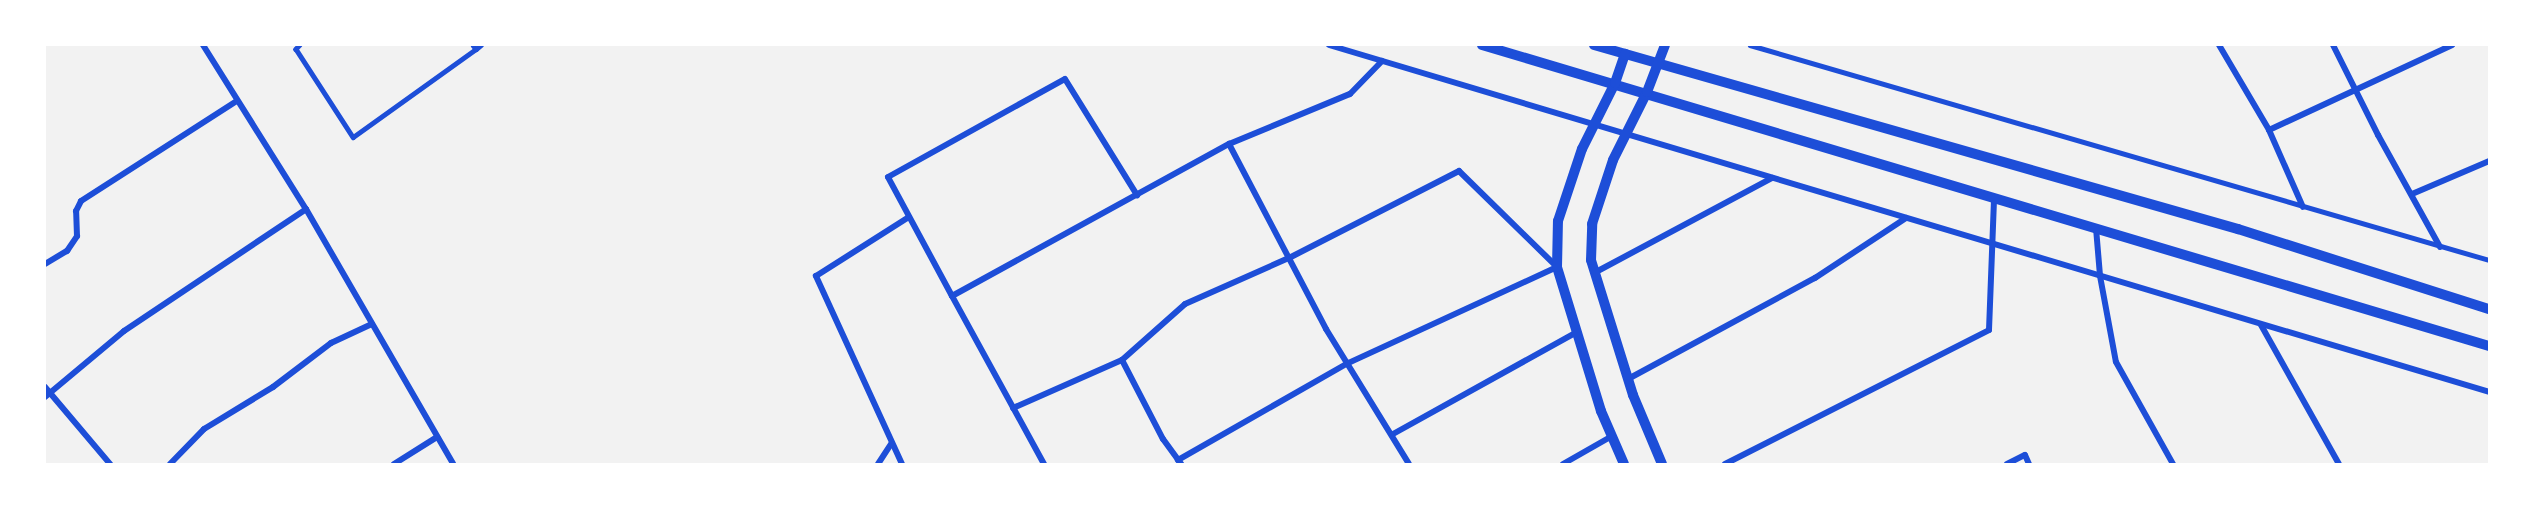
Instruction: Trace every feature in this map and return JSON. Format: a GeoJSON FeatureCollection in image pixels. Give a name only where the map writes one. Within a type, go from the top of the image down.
{"type":"FeatureCollection","features":[{"type":"Feature","properties":{"kind":"street"},"geometry":{"type":"LineString","coordinates":[[203,45],[306,209],[453,464]]}},
{"type":"Feature","properties":{"kind":"street"},"geometry":{"type":"LineString","coordinates":[[1329,45],[2489,392]]}},
{"type":"Feature","properties":{"kind":"street"},"geometry":{"type":"LineString","coordinates":[[1482,45],[1647,92],[2489,346]]}},
{"type":"Feature","properties":{"kind":"street"},"geometry":{"type":"LineString","coordinates":[[1594,45],[2238,229],[2489,309]]}},
{"type":"Feature","properties":{"kind":"street"},"geometry":{"type":"LineString","coordinates":[[1662,464],[1628,380],[1594,273],[1592,224],[1626,134],[1647,92],[1665,45]]}},
{"type":"Feature","properties":{"kind":"street"},"geometry":{"type":"LineString","coordinates":[[2220,45],[2269,130],[2303,207]]}},
{"type":"Feature","properties":{"kind":"street"},"geometry":{"type":"LineString","coordinates":[[2333,45],[2440,247]]}},
{"type":"Feature","properties":{"kind":"street"},"geometry":{"type":"LineString","coordinates":[[2269,130],[2356,92],[2452,45]]}},
{"type":"Feature","properties":{"kind":"street"},"geometry":{"type":"LineString","coordinates":[[1623,464],[1575,333],[1557,267],[1558,221],[1594,125],[1615,83],[1625,54]]}},
{"type":"Feature","properties":{"kind":"street"},"geometry":{"type":"LineString","coordinates":[[952,296],[1229,144],[1350,94],[1382,61]]}},
{"type":"Feature","properties":{"kind":"street"},"geometry":{"type":"LineString","coordinates":[[1044,464],[888,177],[1065,79],[1137,195]]}},
{"type":"Feature","properties":{"kind":"street"},"geometry":{"type":"LineString","coordinates":[[45,264],[67,251],[77,236],[76,211],[81,201],[237,101]]}},
{"type":"Feature","properties":{"kind":"street"},"geometry":{"type":"LineString","coordinates":[[1229,144],[1289,258],[1348,363],[1394,434],[1408,463]]}},
{"type":"Feature","properties":{"kind":"street"},"geometry":{"type":"LineString","coordinates":[[2412,194],[2489,160]]}},
{"type":"Feature","properties":{"kind":"street"},"geometry":{"type":"LineString","coordinates":[[1013,408],[1122,360],[1185,304],[1289,258],[1459,171],[1557,267]]}},
{"type":"Feature","properties":{"kind":"street"},"geometry":{"type":"LineString","coordinates":[[1594,273],[1772,178]]}},
{"type":"Feature","properties":{"kind":"street"},"geometry":{"type":"LineString","coordinates":[[1725,464],[1989,330],[1994,197]]}},
{"type":"Feature","properties":{"kind":"street"},"geometry":{"type":"LineString","coordinates":[[110,464],[46,392],[124,331],[306,209]]}},
{"type":"Feature","properties":{"kind":"street"},"geometry":{"type":"LineString","coordinates":[[902,464],[816,276],[909,217]]}},
{"type":"Feature","properties":{"kind":"street"},"geometry":{"type":"LineString","coordinates":[[1628,380],[1815,278],[1906,218]]}},
{"type":"Feature","properties":{"kind":"street"},"geometry":{"type":"LineString","coordinates":[[2096,228],[2100,276],[2116,363],[2173,464]]}},
{"type":"Feature","properties":{"kind":"street"},"geometry":{"type":"LineString","coordinates":[[1122,360],[1179,462],[1348,363],[1557,267]]}},
{"type":"Feature","properties":{"kind":"street"},"geometry":{"type":"LineString","coordinates":[[170,464],[204,429],[273,387],[331,343],[372,324]]}},
{"type":"Feature","properties":{"kind":"street"},"geometry":{"type":"LineString","coordinates":[[2261,324],[2339,464]]}},
{"type":"Feature","properties":{"kind":"street"},"geometry":{"type":"LineString","coordinates":[[1394,434],[1575,333]]}},
{"type":"Feature","properties":{"kind":"street"},"geometry":{"type":"LineString","coordinates":[[1563,464],[1612,436]]}},
{"type":"Feature","properties":{"kind":"street"},"geometry":{"type":"LineString","coordinates":[[394,464],[437,437]]}},
{"type":"Feature","properties":{"kind":"street"},"geometry":{"type":"LineString","coordinates":[[878,464],[891,444]]}},
{"type":"Feature","properties":{"kind":"street"},"geometry":{"type":"LineString","coordinates":[[2007,464],[2025,455],[2030,464]]}},
{"type":"Feature","properties":{"kind":"lane"},"geometry":{"type":"LineString","coordinates":[[300,45],[296,49],[353,137],[474,47],[481,45]]}},
{"type":"Feature","properties":{"kind":"lane"},"geometry":{"type":"LineString","coordinates":[[1750,45],[2489,260]]}}]}
